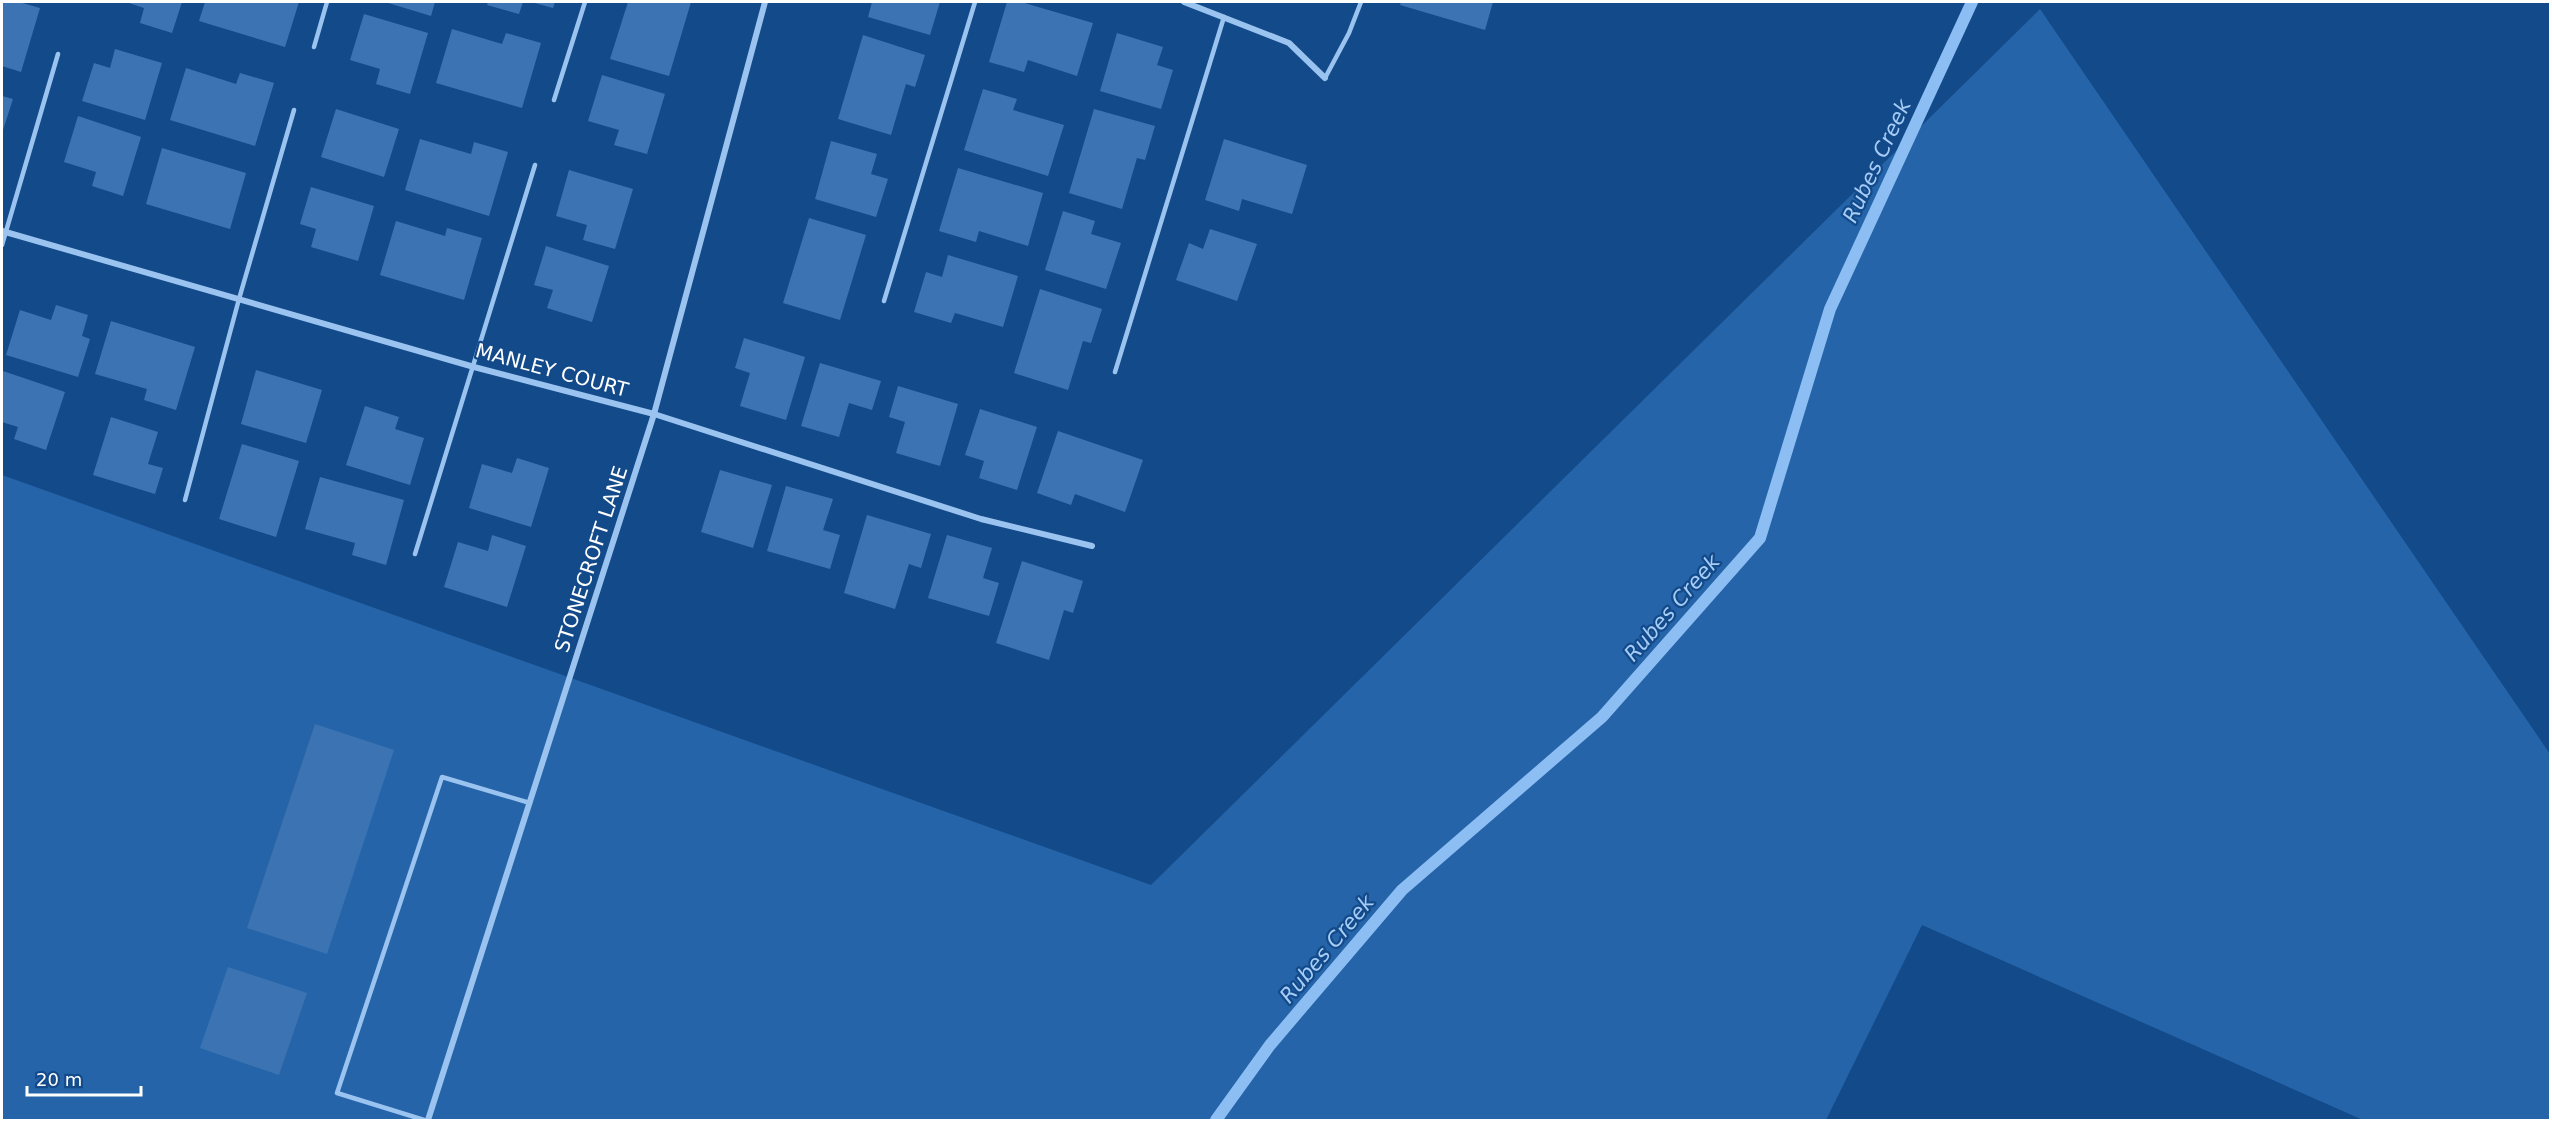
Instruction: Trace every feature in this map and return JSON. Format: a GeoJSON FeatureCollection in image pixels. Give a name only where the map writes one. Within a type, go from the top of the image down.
{"type":"FeatureCollection","features":[{"type":"Feature","properties":{"kind":"street","name":"STONECROFT LANE"},"geometry":{"type":"LineString","coordinates":[[426,1120],[654,414],[765,2]]}},
{"type":"Feature","properties":{"kind":"street"},"geometry":{"type":"LineString","coordinates":[[1184,2],[1289,43],[1325,78]]}},
{"type":"Feature","properties":{"kind":"street","name":"MANLEY COURT"},"geometry":{"type":"LineString","coordinates":[[3,231],[474,367],[654,414],[981,519],[1092,546]]}},
{"type":"Feature","properties":{"kind":"lane"},"geometry":{"type":"LineString","coordinates":[[314,47],[327,2]]}},
{"type":"Feature","properties":{"kind":"lane"},"geometry":{"type":"LineString","coordinates":[[554,100],[585,2]]}},
{"type":"Feature","properties":{"kind":"lane"},"geometry":{"type":"LineString","coordinates":[[884,301],[975,2]]}},
{"type":"Feature","properties":{"kind":"lane"},"geometry":{"type":"LineString","coordinates":[[1325,78],[1349,33],[1361,2]]}},
{"type":"Feature","properties":{"kind":"lane"},"geometry":{"type":"LineString","coordinates":[[1115,372],[1224,17]]}},
{"type":"Feature","properties":{"kind":"lane"},"geometry":{"type":"LineString","coordinates":[[2,245],[3,231],[58,54]]}},
{"type":"Feature","properties":{"kind":"lane"},"geometry":{"type":"LineString","coordinates":[[185,500],[239,299],[294,110]]}},
{"type":"Feature","properties":{"kind":"lane"},"geometry":{"type":"LineString","coordinates":[[415,554],[535,165]]}},
{"type":"Feature","properties":{"kind":"lane"},"geometry":{"type":"LineString","coordinates":[[426,1120],[337,1094],[442,777],[530,803]]}},
{"type":"Feature","properties":{"kind":"shaded area"},"geometry":{"type":"Polygon","coordinates":[[[2040,9],[2550,754],[2550,1120],[2363,1120],[1922,925],[1826,1120],[2,1120],[2,475],[1151,885],[2040,9]]]}},
{"type":"Feature","properties":{"kind":"building"},"geometry":{"type":"Polygon","coordinates":[[[2,2],[19,2],[40,8],[21,72],[2,66],[2,2]]]}},
{"type":"Feature","properties":{"kind":"building"},"geometry":{"type":"Polygon","coordinates":[[[126,2],[182,2],[172,33],[140,23],[144,8],[126,2]]]}},
{"type":"Feature","properties":{"kind":"building"},"geometry":{"type":"Polygon","coordinates":[[[205,2],[299,2],[285,47],[199,21],[205,2]]]}},
{"type":"Feature","properties":{"kind":"building"},"geometry":{"type":"Polygon","coordinates":[[[385,2],[435,2],[431,16],[385,2]]]}},
{"type":"Feature","properties":{"kind":"building"},"geometry":{"type":"Polygon","coordinates":[[[488,2],[523,2],[519,14],[487,5],[488,2]]]}},
{"type":"Feature","properties":{"kind":"building"},"geometry":{"type":"Polygon","coordinates":[[[531,2],[555,2],[553,8],[531,2]]]}},
{"type":"Feature","properties":{"kind":"building"},"geometry":{"type":"Polygon","coordinates":[[[628,2],[691,2],[669,76],[610,59],[628,2]]]}},
{"type":"Feature","properties":{"kind":"building"},"geometry":{"type":"Polygon","coordinates":[[[872,2],[940,2],[930,35],[868,17],[872,2]]]}},
{"type":"Feature","properties":{"kind":"building"},"geometry":{"type":"Polygon","coordinates":[[[1007,2],[1021,2],[1093,23],[1077,76],[1028,60],[1024,72],[989,62],[1007,2]]]}},
{"type":"Feature","properties":{"kind":"building"},"geometry":{"type":"Polygon","coordinates":[[[1401,2],[1493,2],[1485,30],[1400,5],[1401,2]]]}},
{"type":"Feature","properties":{"kind":"building"},"geometry":{"type":"Polygon","coordinates":[[[364,14],[428,33],[410,94],[376,84],[380,69],[350,60],[364,14]]]}},
{"type":"Feature","properties":{"kind":"building"},"geometry":{"type":"Polygon","coordinates":[[[452,29],[502,44],[506,33],[541,43],[522,108],[436,83],[452,29]]]}},
{"type":"Feature","properties":{"kind":"building"},"geometry":{"type":"Polygon","coordinates":[[[1117,33],[1163,47],[1157,65],[1173,70],[1161,109],[1100,91],[1117,33]]]}},
{"type":"Feature","properties":{"kind":"building"},"geometry":{"type":"Polygon","coordinates":[[[863,35],[925,55],[915,87],[906,84],[891,135],[838,119],[863,35]]]}},
{"type":"Feature","properties":{"kind":"building"},"geometry":{"type":"Polygon","coordinates":[[[115,49],[162,63],[145,120],[82,101],[94,63],[110,68],[115,49]]]}},
{"type":"Feature","properties":{"kind":"building"},"geometry":{"type":"Polygon","coordinates":[[[186,68],[236,84],[240,73],[274,83],[255,146],[170,120],[186,68]]]}},
{"type":"Feature","properties":{"kind":"building"},"geometry":{"type":"Polygon","coordinates":[[[602,75],[665,94],[647,154],[614,145],[619,130],[588,121],[602,75]]]}},
{"type":"Feature","properties":{"kind":"building"},"geometry":{"type":"Polygon","coordinates":[[[983,89],[1017,99],[1013,110],[1064,125],[1048,176],[964,150],[983,89]]]}},
{"type":"Feature","properties":{"kind":"building"},"geometry":{"type":"Polygon","coordinates":[[[2,96],[13,99],[2,133],[2,96]]]}},
{"type":"Feature","properties":{"kind":"building"},"geometry":{"type":"Polygon","coordinates":[[[336,109],[399,129],[384,177],[321,157],[336,109]]]}},
{"type":"Feature","properties":{"kind":"building"},"geometry":{"type":"Polygon","coordinates":[[[1094,109],[1155,126],[1145,160],[1137,158],[1122,209],[1069,193],[1094,109]]]}},
{"type":"Feature","properties":{"kind":"building"},"geometry":{"type":"Polygon","coordinates":[[[78,116],[141,137],[123,196],[92,186],[96,172],[64,162],[78,116]]]}},
{"type":"Feature","properties":{"kind":"building"},"geometry":{"type":"Polygon","coordinates":[[[420,139],[471,154],[474,142],[508,152],[489,216],[405,190],[420,139]]]}},
{"type":"Feature","properties":{"kind":"building"},"geometry":{"type":"Polygon","coordinates":[[[1224,139],[1307,165],[1292,214],[1242,199],[1239,211],[1205,200],[1224,139]]]}},
{"type":"Feature","properties":{"kind":"building"},"geometry":{"type":"Polygon","coordinates":[[[831,141],[877,154],[871,174],[888,179],[876,217],[815,199],[831,141]]]}},
{"type":"Feature","properties":{"kind":"building"},"geometry":{"type":"Polygon","coordinates":[[[162,148],[246,173],[230,229],[146,204],[162,148]]]}},
{"type":"Feature","properties":{"kind":"building"},"geometry":{"type":"Polygon","coordinates":[[[958,168],[1043,193],[1028,246],[979,231],[976,242],[939,231],[958,168]]]}},
{"type":"Feature","properties":{"kind":"building"},"geometry":{"type":"Polygon","coordinates":[[[569,170],[633,189],[615,249],[583,240],[587,225],[556,216],[569,170]]]}},
{"type":"Feature","properties":{"kind":"building"},"geometry":{"type":"Polygon","coordinates":[[[311,187],[374,206],[358,261],[311,247],[316,229],[300,224],[311,187]]]}},
{"type":"Feature","properties":{"kind":"building"},"geometry":{"type":"Polygon","coordinates":[[[1063,211],[1095,221],[1091,234],[1121,243],[1106,289],[1045,270],[1063,211]]]}},
{"type":"Feature","properties":{"kind":"building"},"geometry":{"type":"Polygon","coordinates":[[[809,218],[866,235],[840,320],[783,303],[809,218]]]}},
{"type":"Feature","properties":{"kind":"building"},"geometry":{"type":"Polygon","coordinates":[[[396,221],[445,236],[447,228],[482,238],[464,300],[380,275],[396,221]]]}},
{"type":"Feature","properties":{"kind":"building"},"geometry":{"type":"Polygon","coordinates":[[[1210,229],[1257,244],[1237,301],[1176,280],[1189,243],[1203,249],[1210,229]]]}},
{"type":"Feature","properties":{"kind":"building"},"geometry":{"type":"Polygon","coordinates":[[[546,246],[609,266],[592,322],[547,308],[553,290],[534,285],[546,246]]]}},
{"type":"Feature","properties":{"kind":"building"},"geometry":{"type":"Polygon","coordinates":[[[948,255],[1018,276],[1003,327],[955,313],[951,323],[914,312],[926,272],[942,277],[948,255]]]}},
{"type":"Feature","properties":{"kind":"building"},"geometry":{"type":"Polygon","coordinates":[[[1040,289],[1102,309],[1091,343],[1083,341],[1068,390],[1014,373],[1040,289]]]}},
{"type":"Feature","properties":{"kind":"building"},"geometry":{"type":"Polygon","coordinates":[[[56,305],[88,315],[82,336],[90,339],[78,377],[6,355],[20,310],[51,320],[56,305]]]}},
{"type":"Feature","properties":{"kind":"building"},"geometry":{"type":"Polygon","coordinates":[[[111,321],[195,347],[176,410],[144,400],[147,389],[95,374],[111,321]]]}},
{"type":"Feature","properties":{"kind":"building"},"geometry":{"type":"Polygon","coordinates":[[[744,338],[805,357],[786,420],[740,406],[750,373],[735,368],[744,338]]]}},
{"type":"Feature","properties":{"kind":"building"},"geometry":{"type":"Polygon","coordinates":[[[820,363],[881,381],[872,410],[849,403],[839,437],[801,426],[820,363]]]}},
{"type":"Feature","properties":{"kind":"building"},"geometry":{"type":"Polygon","coordinates":[[[256,370],[322,390],[306,443],[241,424],[256,370]]]}},
{"type":"Feature","properties":{"kind":"building"},"geometry":{"type":"Polygon","coordinates":[[[3,371],[65,392],[46,450],[14,439],[18,427],[2,422],[3,371]]]}},
{"type":"Feature","properties":{"kind":"building"},"geometry":{"type":"Polygon","coordinates":[[[898,386],[958,404],[940,466],[896,453],[905,422],[889,417],[898,386]]]}},
{"type":"Feature","properties":{"kind":"building"},"geometry":{"type":"Polygon","coordinates":[[[365,406],[399,417],[395,429],[424,438],[410,485],[346,465],[365,406]]]}},
{"type":"Feature","properties":{"kind":"building"},"geometry":{"type":"Polygon","coordinates":[[[980,409],[1037,427],[1017,490],[979,478],[984,461],[965,455],[980,409]]]}},
{"type":"Feature","properties":{"kind":"building"},"geometry":{"type":"Polygon","coordinates":[[[111,417],[158,432],[148,464],[163,468],[155,494],[93,475],[111,417]]]}},
{"type":"Feature","properties":{"kind":"building"},"geometry":{"type":"Polygon","coordinates":[[[1058,431],[1143,460],[1125,512],[1075,494],[1071,505],[1037,493],[1058,431]]]}},
{"type":"Feature","properties":{"kind":"building"},"geometry":{"type":"Polygon","coordinates":[[[242,444],[299,461],[276,537],[219,519],[242,444]]]}},
{"type":"Feature","properties":{"kind":"building"},"geometry":{"type":"Polygon","coordinates":[[[517,458],[549,468],[531,527],[469,508],[482,464],[512,473],[517,458]]]}},
{"type":"Feature","properties":{"kind":"building"},"geometry":{"type":"Polygon","coordinates":[[[720,470],[772,485],[753,548],[701,532],[720,470]]]}},
{"type":"Feature","properties":{"kind":"building"},"geometry":{"type":"Polygon","coordinates":[[[320,477],[404,500],[386,565],[352,555],[355,543],[305,529],[320,477]]]}},
{"type":"Feature","properties":{"kind":"building"},"geometry":{"type":"Polygon","coordinates":[[[786,486],[833,499],[823,530],[840,535],[830,569],[767,551],[786,486]]]}},
{"type":"Feature","properties":{"kind":"building"},"geometry":{"type":"Polygon","coordinates":[[[867,515],[931,534],[921,568],[909,564],[895,609],[844,593],[867,515]]]}},
{"type":"Feature","properties":{"kind":"building"},"geometry":{"type":"Polygon","coordinates":[[[492,535],[526,546],[507,607],[444,587],[458,542],[488,551],[492,535]]]}},
{"type":"Feature","properties":{"kind":"building"},"geometry":{"type":"Polygon","coordinates":[[[947,535],[992,548],[983,578],[999,583],[989,616],[928,598],[947,535]]]}},
{"type":"Feature","properties":{"kind":"building"},"geometry":{"type":"Polygon","coordinates":[[[1022,561],[1083,581],[1073,613],[1064,610],[1049,660],[996,643],[1022,561]]]}},
{"type":"Feature","properties":{"kind":"building"},"geometry":{"type":"Polygon","coordinates":[[[315,724],[394,750],[327,954],[247,928],[315,724]]]}},
{"type":"Feature","properties":{"kind":"building"},"geometry":{"type":"Polygon","coordinates":[[[228,967],[307,993],[279,1075],[200,1048],[228,967]]]}},
{"type":"Feature","properties":{"kind":"waterway","name":"Rubes Creek"},"geometry":{"type":"LineString","coordinates":[[1216,1120],[1270,1045],[1402,890],[1602,717],[1760,538],[1830,309],[1972,2]]}}]}
